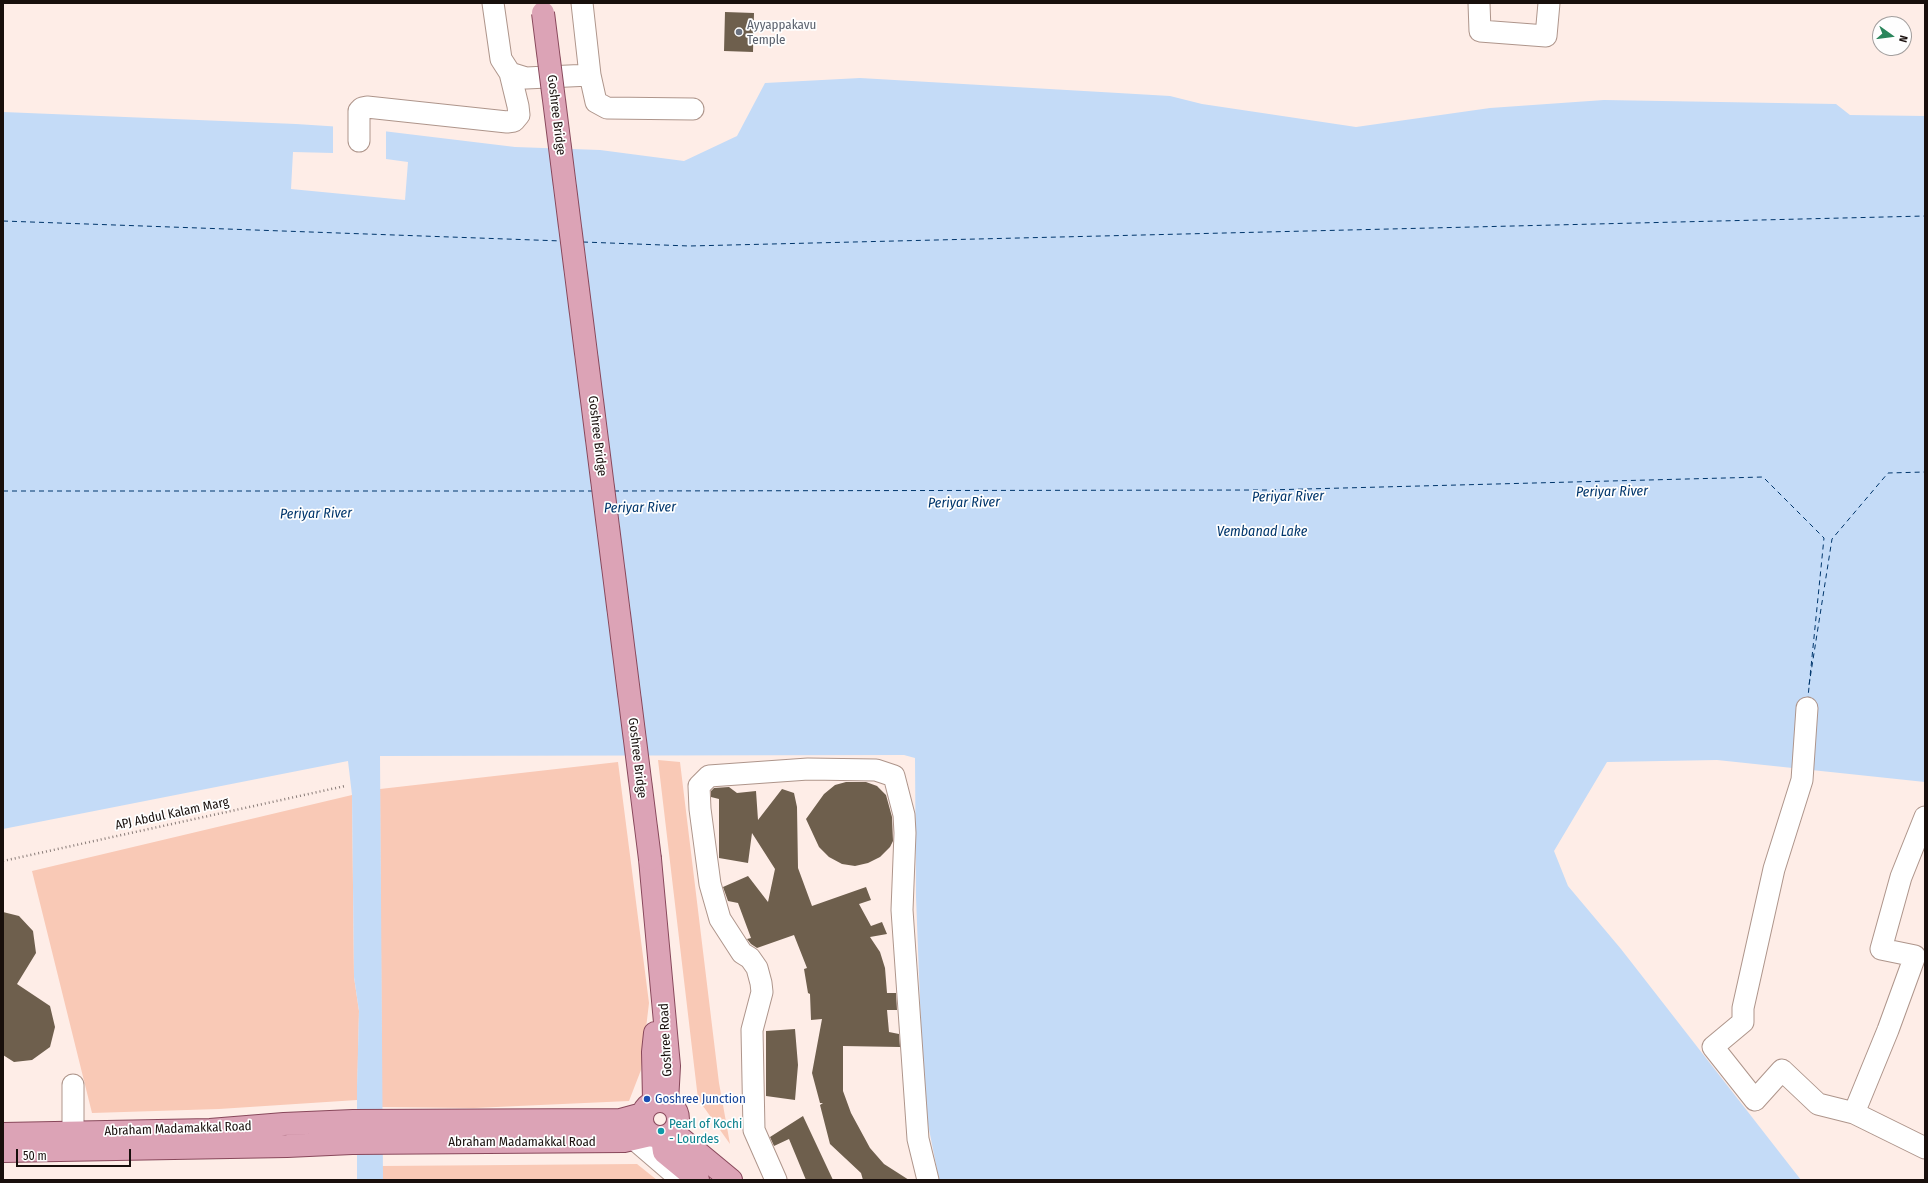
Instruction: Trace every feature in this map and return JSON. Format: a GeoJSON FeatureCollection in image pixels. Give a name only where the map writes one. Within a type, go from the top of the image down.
{"type":"FeatureCollection","features":[{"type":"Feature","properties":{"kind":"main road","name":"Goshree Bridge"},"geometry":{"type":"LineString","coordinates":[[542,8],[650,859]]}},
{"type":"Feature","properties":{"kind":"main road","name":"Goshree Road"},"geometry":{"type":"LineString","coordinates":[[650,859],[669,1066],[654,1106]]}},
{"type":"Feature","properties":{"kind":"main road","name":"Abraham Madamakkal Road"},"geometry":{"type":"LineString","coordinates":[[3,1134],[210,1130],[284,1124],[353,1121],[620,1120],[654,1106]]}},
{"type":"Feature","properties":{"kind":"main road"},"geometry":{"type":"LineString","coordinates":[[657,1139],[677,1125],[678,1116],[674,1108],[654,1106],[642,1126],[698,1180]]}},
{"type":"Feature","properties":{"kind":"main road","name":"Abraham Madamakkal Road"},"geometry":{"type":"LineString","coordinates":[[3,1151],[287,1146],[393,1142],[624,1141],[657,1139]]}},
{"type":"Feature","properties":{"kind":"main road"},"geometry":{"type":"LineString","coordinates":[[657,1139],[731,1180]]}},
{"type":"Feature","properties":{"kind":"street"},"geometry":{"type":"LineString","coordinates":[[359,141],[359,111],[362,108],[367,107],[507,122],[514,121],[518,115],[518,106],[510,73],[501,59],[493,3]]}},
{"type":"Feature","properties":{"kind":"street"},"geometry":{"type":"LineString","coordinates":[[582,3],[590,75],[596,102],[607,108],[693,109]]}},
{"type":"Feature","properties":{"kind":"street"},"geometry":{"type":"LineString","coordinates":[[1479,3],[1480,31],[1546,36],[1549,3]]}},
{"type":"Feature","properties":{"kind":"street"},"geometry":{"type":"LineString","coordinates":[[510,73],[526,78],[590,75]]}},
{"type":"Feature","properties":{"kind":"street"},"geometry":{"type":"LineString","coordinates":[[1808,708],[1802,780],[1774,869],[1743,1008],[1743,1022],[1713,1047],[1755,1100],[1782,1070],[1818,1104],[1854,1113],[1908,1141],[1925,1148]]}},
{"type":"Feature","properties":{"kind":"street"},"geometry":{"type":"LineString","coordinates":[[776,1180],[754,1130],[752,1030],[762,992],[761,983],[757,968],[750,958],[742,953],[720,919],[710,884],[700,809],[699,786],[709,776],[808,769],[876,770],[894,776],[904,815],[905,833],[902,910],[918,1139],[928,1180]]}},
{"type":"Feature","properties":{"kind":"street"},"geometry":{"type":"LineString","coordinates":[[1854,1113],[1888,1030],[1914,956],[1881,949],[1901,877],[1925,817]]}},
{"type":"Feature","properties":{"kind":"street"},"geometry":{"type":"LineString","coordinates":[[73,1085],[73,1133]]}},
{"type":"Feature","properties":{"kind":"street"},"geometry":{"type":"LineString","coordinates":[[657,1139],[682,1180]]}},
{"type":"Feature","properties":{"kind":"path","name":"APJ Abdul Kalam Marg"},"geometry":{"type":"LineString","coordinates":[[3,861],[345,786]]}},
{"type":"Feature","properties":{"kind":"shaded area"},"geometry":{"type":"Polygon","coordinates":[[[658,760],[680,762],[719,1083],[730,1144],[698,1099],[658,760]]]}},
{"type":"Feature","properties":{"kind":"shaded area"},"geometry":{"type":"Polygon","coordinates":[[[618,762],[649,1003],[641,1070],[629,1101],[474,1108],[382,1107],[380,789],[618,762]]]}},
{"type":"Feature","properties":{"kind":"shaded area"},"geometry":{"type":"Polygon","coordinates":[[[352,795],[354,977],[359,1011],[357,1100],[219,1109],[92,1113],[32,871],[352,795]]]}},
{"type":"Feature","properties":{"kind":"shaded area"},"geometry":{"type":"Polygon","coordinates":[[[637,1164],[657,1180],[383,1180],[382,1166],[637,1164]]]}},
{"type":"Feature","properties":{"kind":"water","name":"Vembanad Lake"},"geometry":{"type":"Polygon","coordinates":[[[860,78],[1170,96],[1202,104],[1356,127],[1490,108],[1604,100],[1836,104],[1850,115],[1925,116],[1925,782],[1717,760],[1607,762],[1554,851],[1568,886],[1621,949],[1801,1180],[939,1180],[926,1114],[921,1029],[916,897],[915,758],[904,755],[380,756],[383,1180],[357,1180],[359,1011],[354,977],[352,795],[348,761],[3,829],[3,112],[296,124],[358,128],[515,147],[600,150],[684,161],[737,136],[765,83],[860,78]]]}},
{"type":"Feature","properties":{"kind":"pier"},"geometry":{"type":"Polygon","coordinates":[[[333,124],[386,130],[386,159],[408,162],[405,200],[291,189],[293,152],[333,153],[333,124]]]}},
{"type":"Feature","properties":{"kind":"building","name":"Ayyappakavu Temple"},"geometry":{"type":"Polygon","coordinates":[[[725,12],[754,13],[753,52],[724,51],[725,12]]]}},
{"type":"Feature","properties":{"kind":"building"},"geometry":{"type":"Polygon","coordinates":[[[846,782],[866,782],[877,786],[886,795],[892,817],[893,841],[890,847],[880,857],[868,863],[855,866],[842,864],[829,857],[819,847],[806,819],[824,794],[835,785],[846,782]]]}},
{"type":"Feature","properties":{"kind":"building"},"geometry":{"type":"Polygon","coordinates":[[[729,787],[737,793],[756,791],[758,820],[782,789],[794,793],[797,807],[798,868],[812,906],[866,887],[871,900],[859,904],[871,926],[882,922],[887,934],[870,937],[880,952],[885,968],[887,993],[896,993],[897,1010],[887,1010],[889,1032],[899,1034],[900,1047],[843,1046],[843,1091],[851,1113],[870,1148],[884,1164],[909,1180],[863,1180],[861,1173],[830,1144],[820,1105],[823,1103],[820,1103],[812,1073],[822,1019],[811,1020],[810,994],[808,993],[804,969],[807,968],[794,935],[757,948],[751,944],[747,939],[751,938],[738,903],[728,901],[723,887],[748,876],[768,902],[775,869],[752,833],[748,863],[719,858],[719,799],[711,797],[711,791],[714,788],[729,787]]]}},
{"type":"Feature","properties":{"kind":"building"},"geometry":{"type":"Polygon","coordinates":[[[3,912],[19,916],[33,931],[36,953],[17,984],[50,1006],[55,1027],[50,1047],[32,1060],[14,1062],[3,1055],[3,912]]]}},
{"type":"Feature","properties":{"kind":"building"},"geometry":{"type":"Polygon","coordinates":[[[795,1029],[798,1065],[795,1100],[766,1096],[766,1031],[795,1029]]]}},
{"type":"Feature","properties":{"kind":"building"},"geometry":{"type":"Polygon","coordinates":[[[803,1116],[833,1180],[806,1180],[789,1139],[774,1146],[770,1137],[803,1116]]]}},
{"type":"Feature","properties":{"kind":"ferry route"},"geometry":{"type":"LineString","coordinates":[[583,242],[689,246],[1925,216]]}},
{"type":"Feature","properties":{"kind":"ferry route"},"geometry":{"type":"LineString","coordinates":[[3,221],[562,241]]}},
{"type":"Feature","properties":{"kind":"ferry route"},"geometry":{"type":"LineString","coordinates":[[1809,685],[1832,539],[1888,473],[1925,472]]}},
{"type":"Feature","properties":{"kind":"ferry route"},"geometry":{"type":"LineString","coordinates":[[614,491],[1267,490],[1763,477],[1824,538],[1808,697]]}},
{"type":"Feature","properties":{"kind":"ferry route"},"geometry":{"type":"LineString","coordinates":[[3,491],[593,491]]}},
{"type":"Feature","properties":{"kind":"place","name":"Ayyappakavu Temple"},"geometry":{"type":"Point","coordinates":[739,32]}},
{"type":"Feature","properties":{"kind":"place","name":"Goshree Junction"},"geometry":{"type":"Point","coordinates":[647,1099]}},
{"type":"Feature","properties":{"kind":"place","name":"Pearl of Kochi - Lourdes"},"geometry":{"type":"Point","coordinates":[661,1131]}},
{"type":"Feature","properties":{"kind":"water label","name":"Periyar River"},"geometry":{"type":"Point","coordinates":[1612,492]}},
{"type":"Feature","properties":{"kind":"water label","name":"Periyar River"},"geometry":{"type":"Point","coordinates":[1288,497]}},
{"type":"Feature","properties":{"kind":"water label","name":"Periyar River"},"geometry":{"type":"Point","coordinates":[964,503]}},
{"type":"Feature","properties":{"kind":"water label","name":"Periyar River"},"geometry":{"type":"Point","coordinates":[640,508]}},
{"type":"Feature","properties":{"kind":"water label","name":"Periyar River"},"geometry":{"type":"Point","coordinates":[316,514]}}]}
